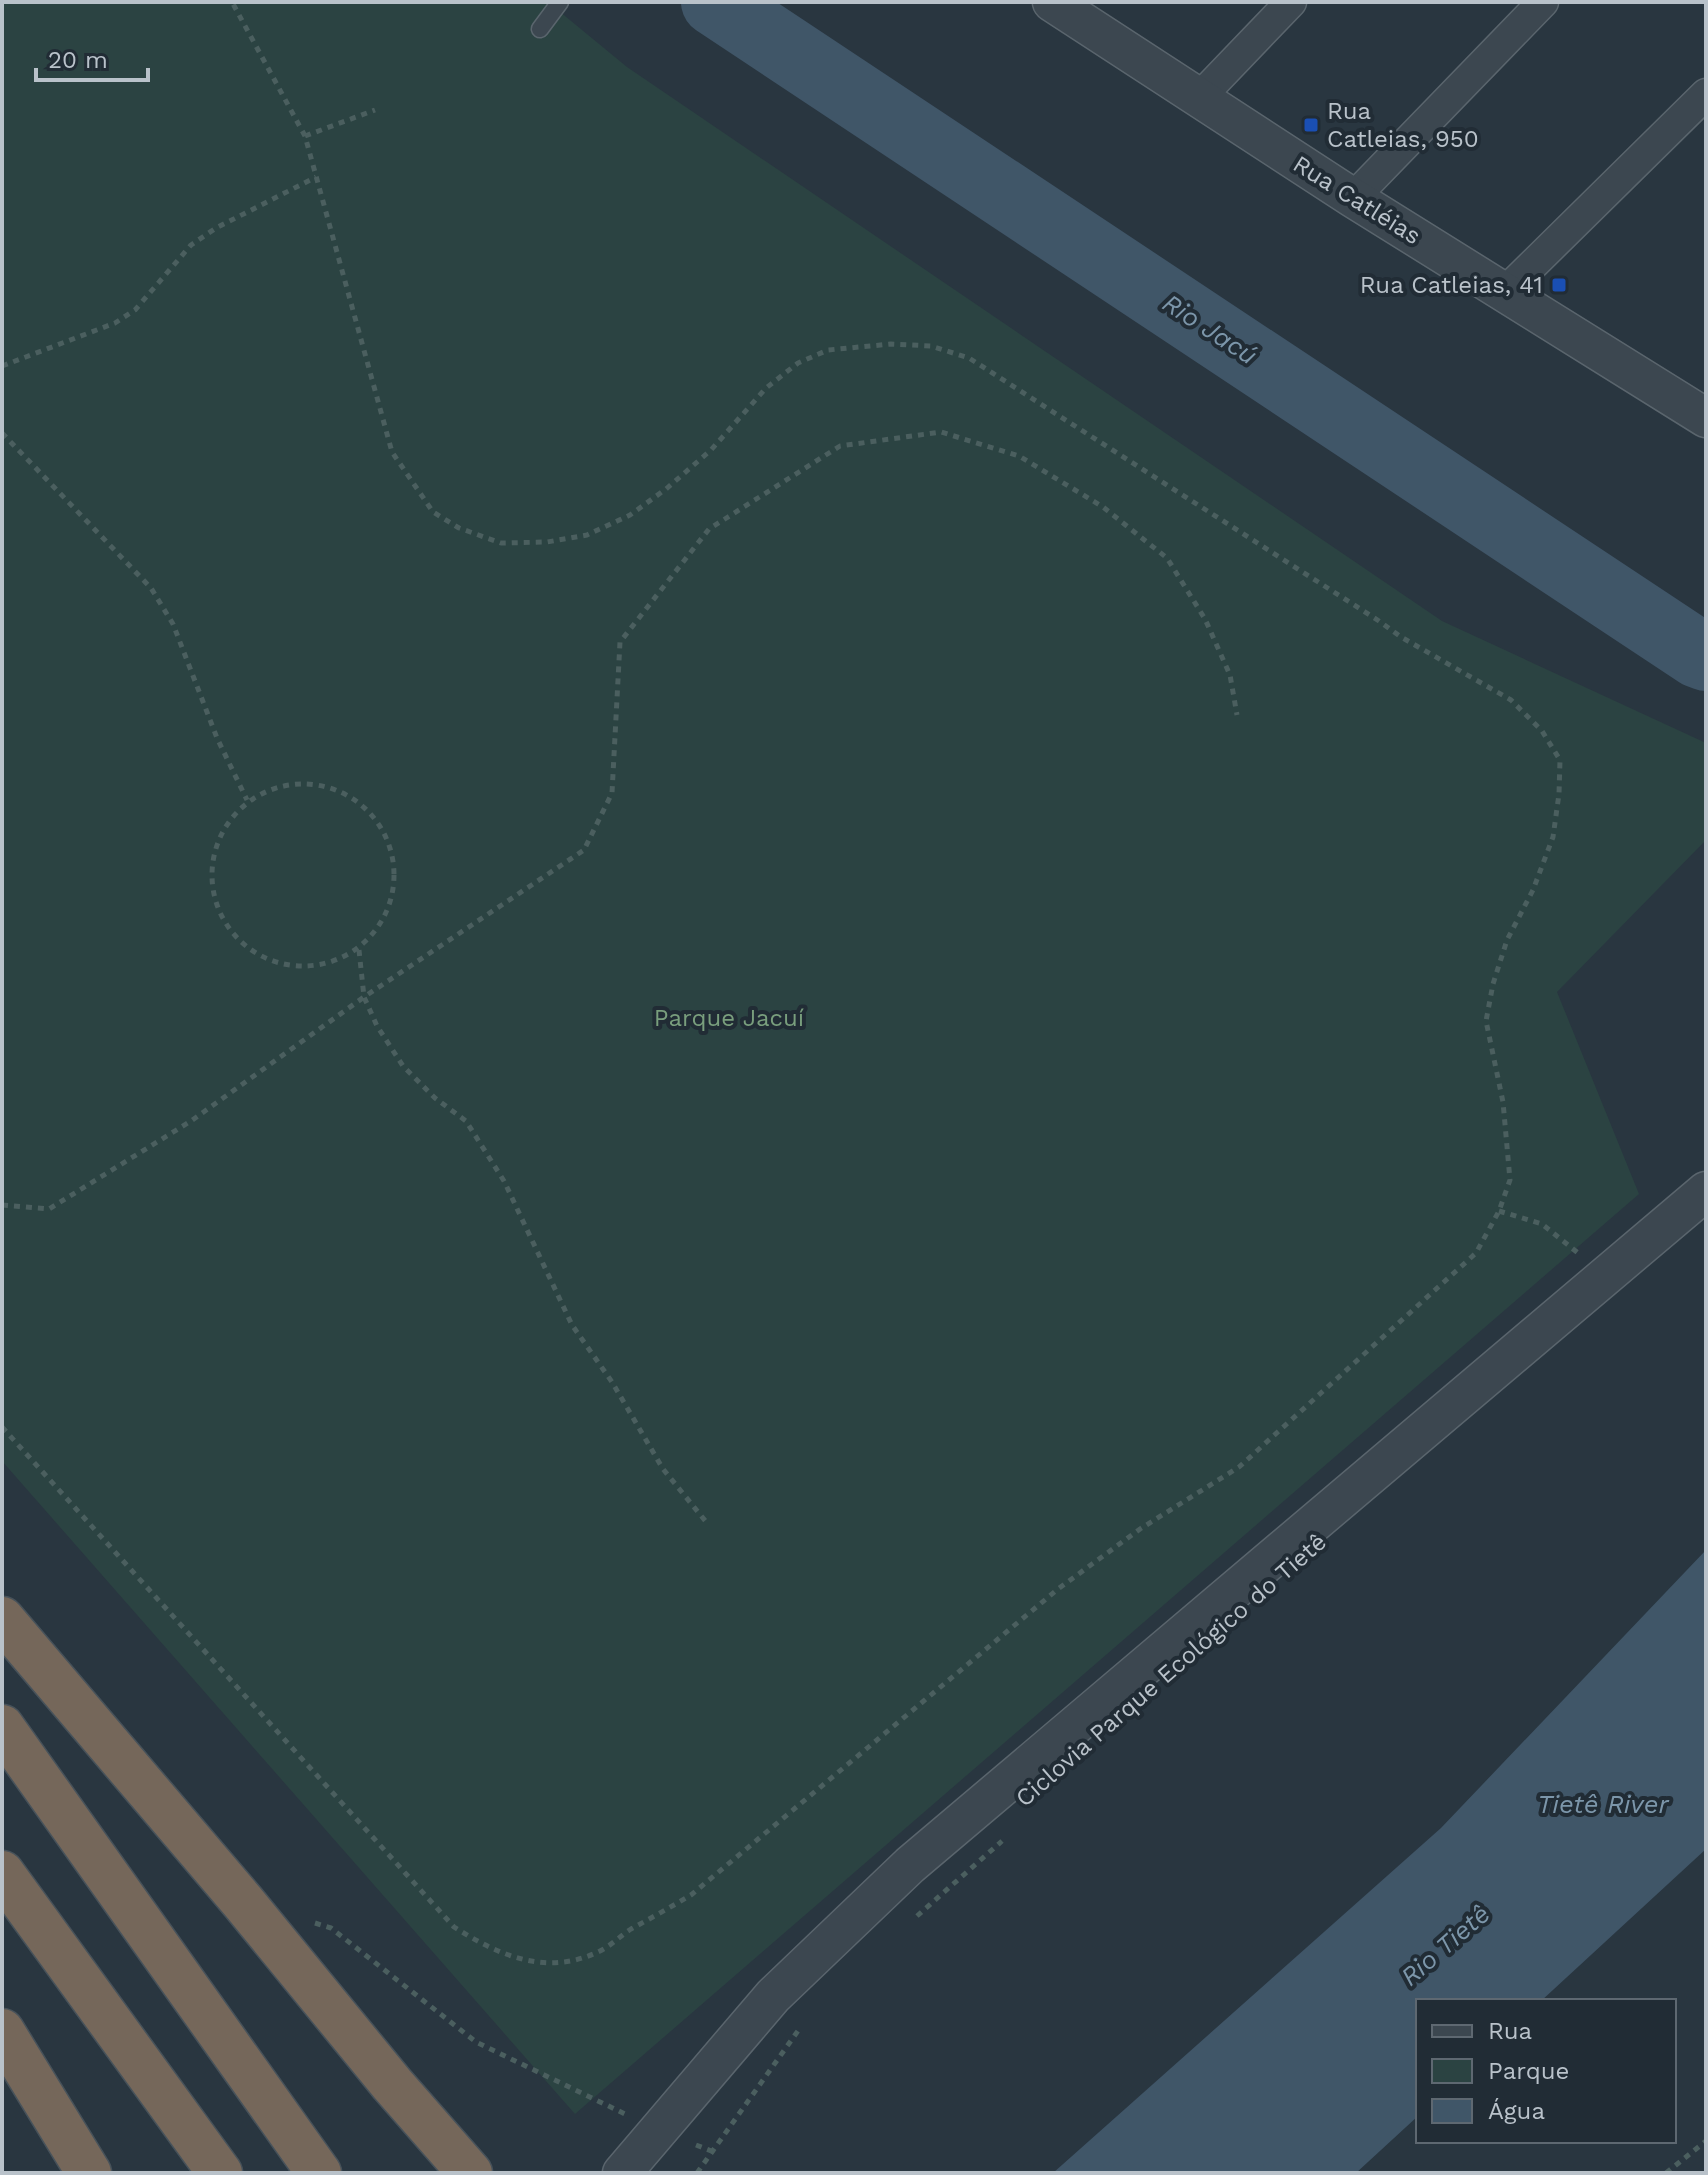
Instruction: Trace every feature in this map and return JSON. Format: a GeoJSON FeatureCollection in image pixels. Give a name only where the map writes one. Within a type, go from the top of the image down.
{"type":"FeatureCollection","features":[{"type":"Feature","properties":{"kind":"highway"},"geometry":{"type":"LineString","coordinates":[[2,1619],[470,2173]]}},
{"type":"Feature","properties":{"kind":"highway"},"geometry":{"type":"LineString","coordinates":[[2,1727],[319,2173]]}},
{"type":"Feature","properties":{"kind":"highway"},"geometry":{"type":"LineString","coordinates":[[2,1873],[220,2173]]}},
{"type":"Feature","properties":{"kind":"highway"},"geometry":{"type":"LineString","coordinates":[[2,2031],[89,2173]]}},
{"type":"Feature","properties":{"kind":"street","name":"Rua Catléias"},"geometry":{"type":"LineString","coordinates":[[1052,2],[1353,198],[1706,418]]}},
{"type":"Feature","properties":{"kind":"street"},"geometry":{"type":"LineString","coordinates":[[1199,98],[1291,2]]}},
{"type":"Feature","properties":{"kind":"street"},"geometry":{"type":"LineString","coordinates":[[1353,198],[1543,2]]}},
{"type":"Feature","properties":{"kind":"street"},"geometry":{"type":"LineString","coordinates":[[1504,293],[1706,94]]}},
{"type":"Feature","properties":{"kind":"street"},"geometry":{"type":"LineString","coordinates":[[622,2173],[773,1996],[910,1865],[1706,1191]]}},
{"type":"Feature","properties":{"kind":"lane"},"geometry":{"type":"LineString","coordinates":[[544,24],[560,2]]}},
{"type":"Feature","properties":{"kind":"path"},"geometry":{"type":"LineString","coordinates":[[2,1427],[454,1927],[487,1948],[519,1961],[578,1960],[603,1949],[691,1895],[1058,1589],[1140,1529],[1239,1467],[1476,1253],[1499,1211],[1510,1180],[1503,1102],[1486,1021],[1493,984],[1507,940],[1533,890],[1553,837],[1560,760],[1542,731],[1511,700],[1401,637],[969,358],[931,346],[891,344],[828,350],[798,363],[766,388],[711,450],[666,489],[630,515],[587,535],[547,542],[501,543],[459,528],[433,512],[392,452],[305,136],[232,2]]}},
{"type":"Feature","properties":{"kind":"path"},"geometry":{"type":"LineString","coordinates":[[305,136],[375,110]]}},
{"type":"Feature","properties":{"kind":"path"},"geometry":{"type":"LineString","coordinates":[[2,366],[115,323],[142,303],[191,245],[216,228],[316,177]]}},
{"type":"Feature","properties":{"kind":"path"},"geometry":{"type":"LineString","coordinates":[[2,1205],[49,1209],[191,1121],[364,997],[584,850],[612,793],[620,642],[709,529],[840,446],[941,432],[1019,456],[1103,507],[1167,558],[1205,619],[1230,675],[1237,715]]}},
{"type":"Feature","properties":{"kind":"path"},"geometry":{"type":"LineString","coordinates":[[2,433],[151,588],[173,624],[217,738],[247,800]]}},
{"type":"Feature","properties":{"kind":"path"},"geometry":{"type":"LineString","coordinates":[[302,781],[358,798],[392,845],[393,903],[359,950],[304,969],[249,952],[214,905],[213,847],[247,800],[302,781]]}},
{"type":"Feature","properties":{"kind":"path"},"geometry":{"type":"LineString","coordinates":[[359,950],[364,997],[377,1026],[403,1066],[435,1098],[466,1121],[504,1181],[572,1325],[612,1382],[663,1469],[707,1523]]}},
{"type":"Feature","properties":{"kind":"path"},"geometry":{"type":"LineString","coordinates":[[1499,1211],[1542,1224],[1604,1277]]}},
{"type":"Feature","properties":{"kind":"path","name":"Ciclovia Parque Ecológico do Tietê"},"geometry":{"type":"LineString","coordinates":[[914,1918],[1010,1834]]}},
{"type":"Feature","properties":{"kind":"path"},"geometry":{"type":"LineString","coordinates":[[302,1919],[331,1928],[476,2042],[659,2131],[714,2152]]}},
{"type":"Feature","properties":{"kind":"path"},"geometry":{"type":"LineString","coordinates":[[697,2173],[801,2027]]}},
{"type":"Feature","properties":{"kind":"path"},"geometry":{"type":"LineString","coordinates":[[1666,2173],[1706,2141]]}},
{"type":"Feature","properties":{"kind":"green space","name":"Parque Jacuí"},"geometry":{"type":"Polygon","coordinates":[[[2,2],[548,2],[627,67],[1442,621],[1706,743],[1706,840],[1557,992],[1639,1194],[575,2114],[2,1461],[2,2]]]}},
{"type":"Feature","properties":{"kind":"water","name":"Tietê River"},"geometry":{"type":"Polygon","coordinates":[[[1706,1550],[1706,1849],[1543,1999],[1416,1999],[1416,2118],[1356,2173],[1053,2173],[1441,1828],[1706,1550]]]}},
{"type":"Feature","properties":{"kind":"waterway","name":"Rio Jacú"},"geometry":{"type":"LineString","coordinates":[[715,2],[1706,657]]}},
{"type":"Feature","properties":{"kind":"place","name":"Rua Catleias, 950"},"geometry":{"type":"Point","coordinates":[1311,125]}},
{"type":"Feature","properties":{"kind":"place","name":"Rua Catleias, 41"},"geometry":{"type":"Point","coordinates":[1559,285]}},
{"type":"Feature","properties":{"kind":"water label","name":"Rio Tietê"},"geometry":{"type":"Point","coordinates":[1445,1945]}}]}
